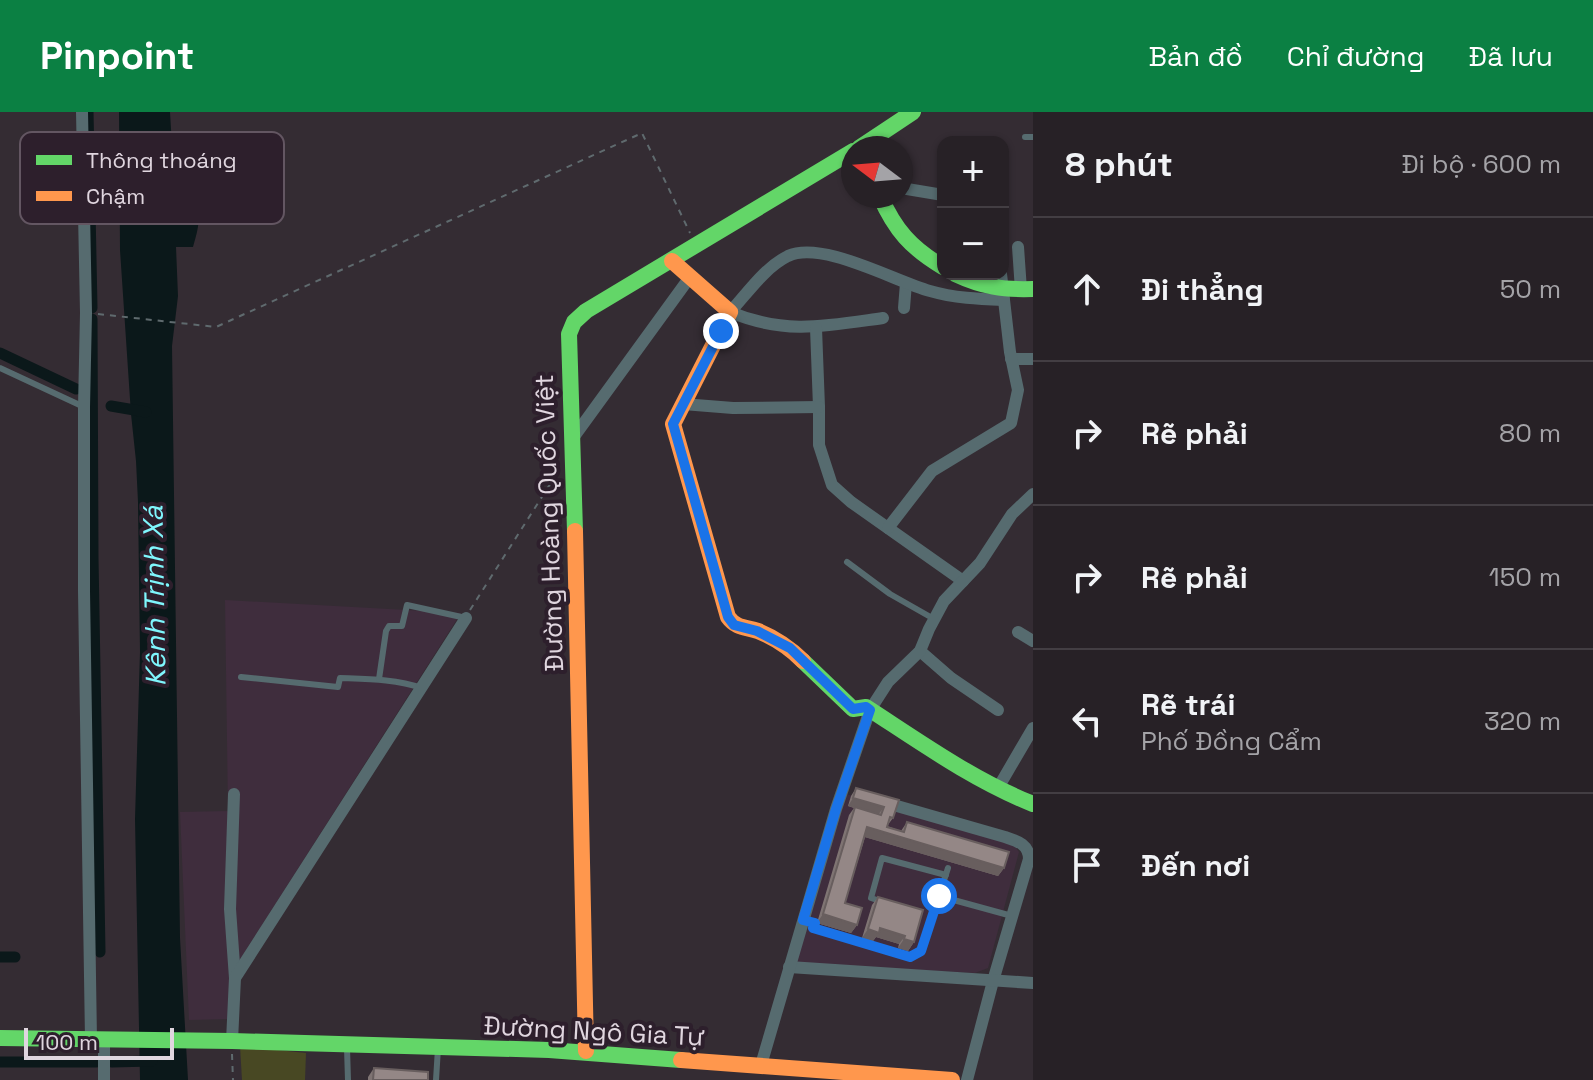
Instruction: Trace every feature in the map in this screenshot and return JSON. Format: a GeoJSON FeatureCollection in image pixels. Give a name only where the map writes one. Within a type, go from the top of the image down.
{"type":"FeatureCollection","features":[{"type":"Feature","properties":{"kind":"street"},"geometry":{"type":"LineString","coordinates":[[82,112],[82,132]]}},
{"type":"Feature","properties":{"kind":"street"},"geometry":{"type":"LineString","coordinates":[[877,136],[913,112]]}},
{"type":"Feature","properties":{"kind":"street","name":"Đường Hoàng Quốc Việt"},"geometry":{"type":"LineString","coordinates":[[586,1051],[573,438],[568,343],[571,326],[586,311],[841,158]]}},
{"type":"Feature","properties":{"kind":"street"},"geometry":{"type":"LineString","coordinates":[[913,190],[937,194]]}},
{"type":"Feature","properties":{"kind":"street"},"geometry":{"type":"LineString","coordinates":[[885,208],[905,241],[937,264]]}},
{"type":"Feature","properties":{"kind":"street"},"geometry":{"type":"LineString","coordinates":[[84,224],[84,591],[98,1041],[104,1080]]}},
{"type":"Feature","properties":{"kind":"street"},"geometry":{"type":"LineString","coordinates":[[968,280],[983,287],[1027,290],[1018,247]]}},
{"type":"Feature","properties":{"kind":"street"},"geometry":{"type":"LineString","coordinates":[[1002,288],[957,297],[929,291],[848,260],[819,253],[788,256],[768,271],[730,312],[673,424],[728,617],[734,625],[757,631],[790,648],[853,709],[866,707],[950,761],[1033,804]]}},
{"type":"Feature","properties":{"kind":"street"},"geometry":{"type":"LineString","coordinates":[[672,261],[730,312],[752,322],[816,328],[883,318]]}},
{"type":"Feature","properties":{"kind":"street"},"geometry":{"type":"LineString","coordinates":[[573,438],[690,277]]}},
{"type":"Feature","properties":{"kind":"street"},"geometry":{"type":"LineString","coordinates":[[904,308],[906,283]]}},
{"type":"Feature","properties":{"kind":"street"},"geometry":{"type":"LineString","coordinates":[[888,528],[932,471],[1011,423],[1018,390],[1002,288]]}},
{"type":"Feature","properties":{"kind":"street"},"geometry":{"type":"LineString","coordinates":[[816,328],[819,445],[832,485],[851,502],[963,581]]}},
{"type":"Feature","properties":{"kind":"street"},"geometry":{"type":"LineString","coordinates":[[1011,359],[1033,359]]}},
{"type":"Feature","properties":{"kind":"street"},"geometry":{"type":"LineString","coordinates":[[683,404],[733,408],[819,407]]}},
{"type":"Feature","properties":{"kind":"street"},"geometry":{"type":"LineString","coordinates":[[761,1065],[842,791],[870,710],[888,682],[920,651],[944,601],[980,563],[1012,514],[1033,494]]}},
{"type":"Feature","properties":{"kind":"street"},"geometry":{"type":"LineString","coordinates":[[235,978],[466,618]]}},
{"type":"Feature","properties":{"kind":"street"},"geometry":{"type":"LineString","coordinates":[[1018,632],[1033,641]]}},
{"type":"Feature","properties":{"kind":"street"},"geometry":{"type":"LineString","coordinates":[[920,651],[951,678],[998,710]]}},
{"type":"Feature","properties":{"kind":"street"},"geometry":{"type":"LineString","coordinates":[[998,788],[1033,728]]}},
{"type":"Feature","properties":{"kind":"street"},"geometry":{"type":"LineString","coordinates":[[842,791],[857,795]]}},
{"type":"Feature","properties":{"kind":"street"},"geometry":{"type":"LineString","coordinates":[[232,1041],[235,978],[230,909],[234,794]]}},
{"type":"Feature","properties":{"kind":"street"},"geometry":{"type":"LineString","coordinates":[[873,799],[994,833],[1020,842],[1029,852],[967,1080]]}},
{"type":"Feature","properties":{"kind":"street"},"geometry":{"type":"LineString","coordinates":[[789,967],[1033,983]]}},
{"type":"Feature","properties":{"kind":"street"},"geometry":{"type":"LineString","coordinates":[[0,1038],[98,1041]]}},
{"type":"Feature","properties":{"kind":"street","name":"Đường Ngô Gia Tự"},"geometry":{"type":"LineString","coordinates":[[98,1041],[232,1041],[586,1051],[952,1080]]}},
{"type":"Feature","properties":{"kind":"lane"},"geometry":{"type":"LineString","coordinates":[[0,368],[84,407]]}},
{"type":"Feature","properties":{"kind":"lane"},"geometry":{"type":"LineString","coordinates":[[847,562],[890,594],[934,619]]}},
{"type":"Feature","properties":{"kind":"lane"},"geometry":{"type":"LineString","coordinates":[[379,679],[387,628],[402,626],[407,605],[466,618]]}},
{"type":"Feature","properties":{"kind":"lane"},"geometry":{"type":"LineString","coordinates":[[241,677],[338,687],[340,678],[379,679],[422,688]]}},
{"type":"Feature","properties":{"kind":"lane"},"geometry":{"type":"LineString","coordinates":[[803,920],[815,923],[813,928],[910,957],[921,951],[947,872],[882,858],[871,898],[896,905]]}},
{"type":"Feature","properties":{"kind":"lane"},"geometry":{"type":"LineString","coordinates":[[939,896],[1012,916]]}},
{"type":"Feature","properties":{"kind":"lane"},"geometry":{"type":"LineString","coordinates":[[921,912],[933,915]]}},
{"type":"Feature","properties":{"kind":"lane"},"geometry":{"type":"LineString","coordinates":[[346,1044],[348,1080]]}},
{"type":"Feature","properties":{"kind":"lane"},"geometry":{"type":"LineString","coordinates":[[436,1080],[438,1047]]}},
{"type":"Feature","properties":{"kind":"path"},"geometry":{"type":"LineString","coordinates":[[86,313],[216,327],[642,133],[695,245]]}},
{"type":"Feature","properties":{"kind":"path"},"geometry":{"type":"LineString","coordinates":[[466,618],[557,471],[573,462]]}},
{"type":"Feature","properties":{"kind":"path"},"geometry":{"type":"LineString","coordinates":[[232,1041],[233,1080]]}},
{"type":"Feature","properties":{"kind":"shaded area"},"geometry":{"type":"Polygon","coordinates":[[[225,600],[461,613],[230,975],[229,1019],[189,1020],[180,812],[228,811],[225,600]]]}},
{"type":"Feature","properties":{"kind":"shaded area"},"geometry":{"type":"Polygon","coordinates":[[[846,794],[1012,842],[1019,852],[988,968],[975,973],[793,964],[846,794]]]}},
{"type":"Feature","properties":{"kind":"shaded area"},"geometry":{"type":"Polygon","coordinates":[[[240,1046],[306,1053],[305,1080],[242,1080],[240,1046]]]}},
{"type":"Feature","properties":{"kind":"water","name":"Kênh Trịnh Xá"},"geometry":{"type":"Polygon","coordinates":[[[119,112],[170,112],[171,132],[119,132],[119,112]]]}},
{"type":"Feature","properties":{"kind":"water","name":"Kênh Trịnh Xá"},"geometry":{"type":"Polygon","coordinates":[[[120,224],[198,224],[193,247],[176,247],[178,296],[172,346],[180,938],[188,1080],[140,1080],[135,819],[140,652],[138,502],[120,224]]]}},
{"type":"Feature","properties":{"kind":"building"},"geometry":{"type":"Polygon","coordinates":[[[856,788],[899,800],[887,827],[904,832],[907,822],[1009,852],[1004,868],[867,827],[845,903],[862,908],[857,925],[823,914],[855,807],[881,815],[884,807],[853,798],[856,788]]]}},
{"type":"Feature","properties":{"kind":"building"},"geometry":{"type":"Polygon","coordinates":[[[878,897],[923,910],[914,942],[880,928],[879,933],[868,929],[878,897]]]}},
{"type":"Feature","properties":{"kind":"building"},"geometry":{"type":"Polygon","coordinates":[[[374,1068],[428,1072],[428,1080],[373,1080],[374,1068]]]}},
{"type":"Feature","properties":{"kind":"waterway"},"geometry":{"type":"LineString","coordinates":[[88,112],[88,132]]}},
{"type":"Feature","properties":{"kind":"waterway"},"geometry":{"type":"LineString","coordinates":[[90,224],[92,308]]}},
{"type":"Feature","properties":{"kind":"waterway"},"geometry":{"type":"LineString","coordinates":[[92,319],[100,952]]}},
{"type":"Feature","properties":{"kind":"waterway"},"geometry":{"type":"LineString","coordinates":[[0,353],[76,389]]}},
{"type":"Feature","properties":{"kind":"waterway"},"geometry":{"type":"LineString","coordinates":[[111,406],[146,412]]}},
{"type":"Feature","properties":{"kind":"waterway"},"geometry":{"type":"LineString","coordinates":[[0,957],[15,957]]}},
{"type":"Feature","properties":{"kind":"waterway"},"geometry":{"type":"LineString","coordinates":[[112,1062],[152,1061]]}},
{"type":"Feature","properties":{"kind":"waterway"},"geometry":{"type":"LineString","coordinates":[[0,1062],[96,1062]]}},
{"type":"Feature","properties":{"kind":"traffic: fast"},"geometry":{"type":"LineString","coordinates":[[877,136],[913,112]]}},
{"type":"Feature","properties":{"kind":"traffic: fast"},"geometry":{"type":"LineString","coordinates":[[575,531],[569,334],[574,322],[586,311],[841,158]]}},
{"type":"Feature","properties":{"kind":"traffic: fast"},"geometry":{"type":"LineString","coordinates":[[886,208],[905,237],[937,263]]}},
{"type":"Feature","properties":{"kind":"traffic: fast"},"geometry":{"type":"LineString","coordinates":[[970,280],[993,287],[1033,289]]}},
{"type":"Feature","properties":{"kind":"traffic: fast"},"geometry":{"type":"LineString","coordinates":[[803,661],[853,709],[866,707],[968,772],[1033,804]]}},
{"type":"Feature","properties":{"kind":"traffic: fast"},"geometry":{"type":"LineString","coordinates":[[0,1038],[549,1050],[681,1060]]}},
{"type":"Feature","properties":{"kind":"traffic: slow"},"geometry":{"type":"LineString","coordinates":[[672,261],[730,312],[673,424],[728,617],[738,625],[776,640],[803,661]]}},
{"type":"Feature","properties":{"kind":"traffic: slow"},"geometry":{"type":"LineString","coordinates":[[575,531],[586,1051]]}},
{"type":"Feature","properties":{"kind":"traffic: slow"},"geometry":{"type":"LineString","coordinates":[[681,1060],[952,1080]]}},
{"type":"Feature","properties":{"kind":"route"},"geometry":{"type":"LineString","coordinates":[[721,331],[673,424],[728,617],[734,625],[757,631],[790,648],[853,709],[866,707],[870,710],[803,920],[815,923],[813,928],[910,957],[921,951],[939,896]]}}]}
